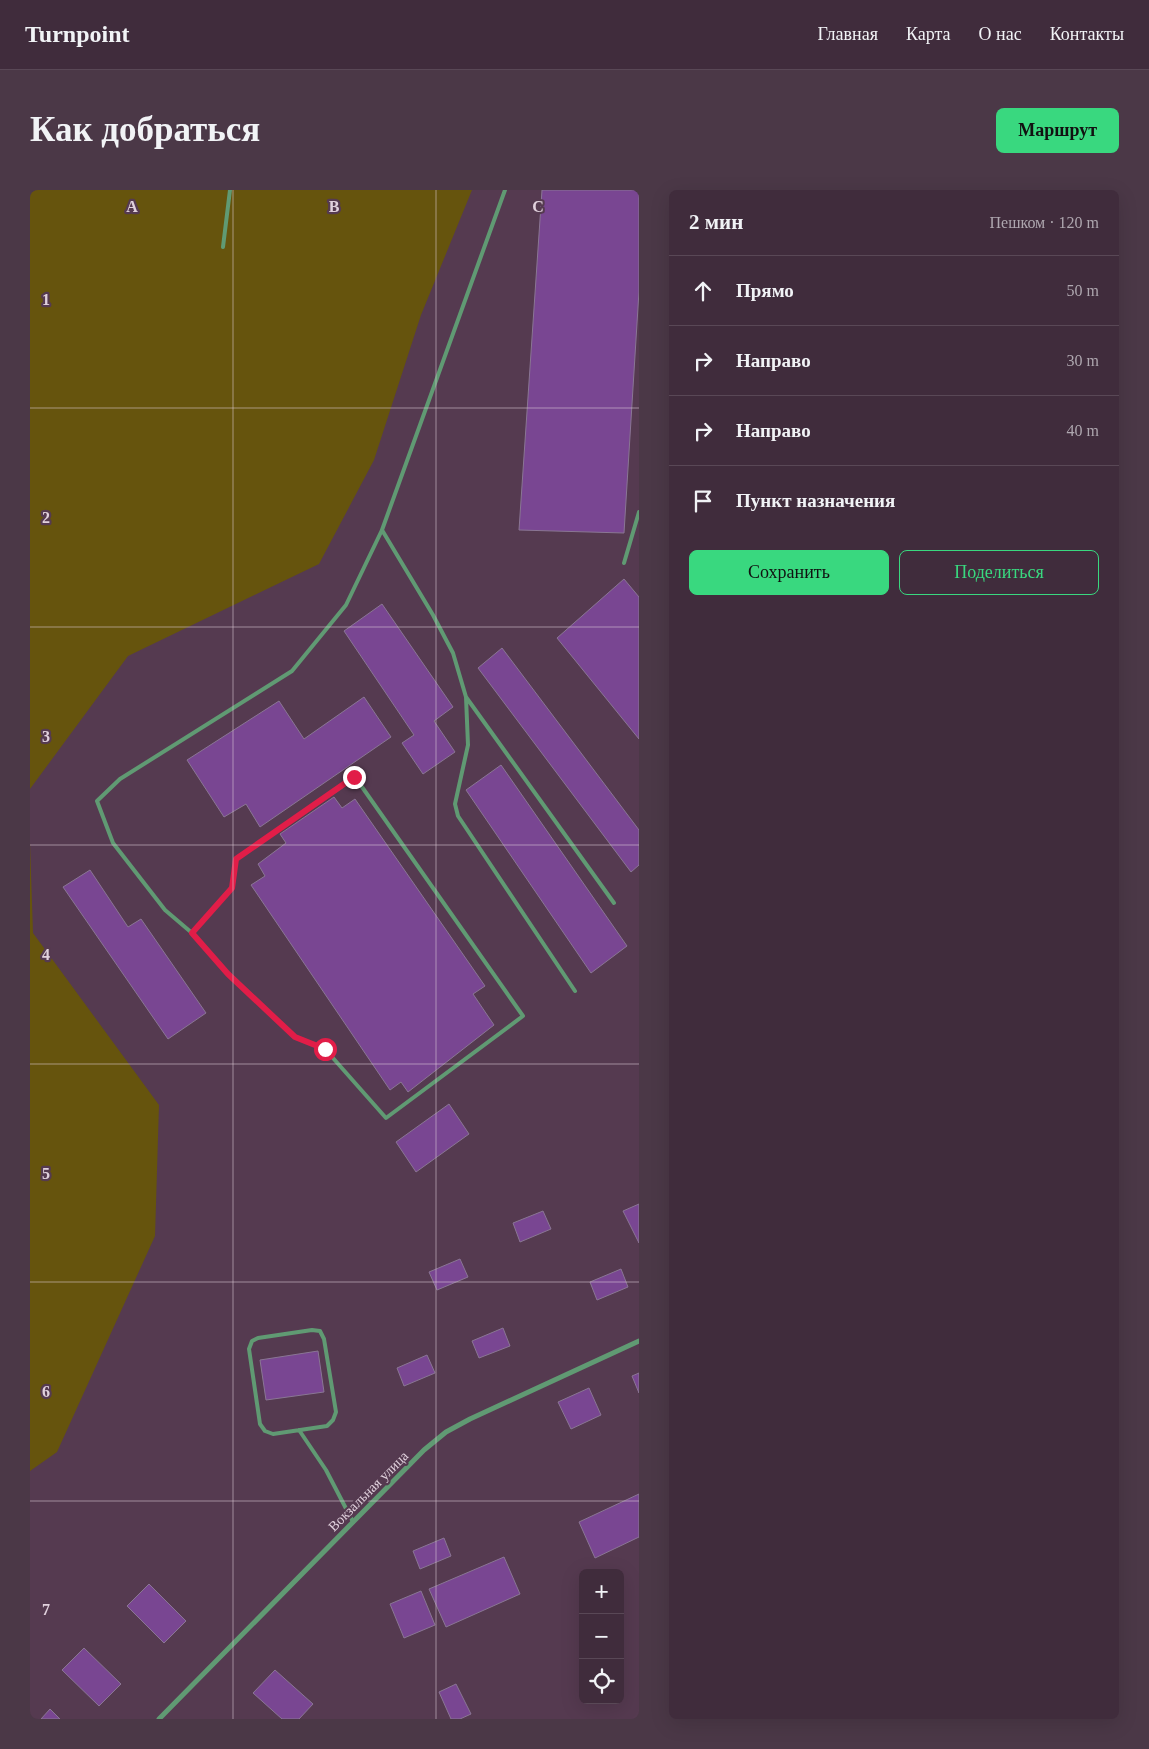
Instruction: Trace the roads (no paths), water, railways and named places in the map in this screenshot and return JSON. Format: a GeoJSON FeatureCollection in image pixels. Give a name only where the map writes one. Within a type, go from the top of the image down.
{"type":"FeatureCollection","features":[{"type":"Feature","properties":{"kind":"street","name":"Вокзальная улица"},"geometry":{"type":"LineString","coordinates":[[159,1719],[424,1450],[446,1432],[470,1419],[639,1341]]}},
{"type":"Feature","properties":{"kind":"lane"},"geometry":{"type":"LineString","coordinates":[[223,247],[230,190]]}},
{"type":"Feature","properties":{"kind":"lane"},"geometry":{"type":"LineString","coordinates":[[192,933],[232,888],[236,859],[354,777],[523,1016],[386,1118],[325,1049],[295,1037],[228,974],[192,933],[165,910],[114,843],[97,801],[120,779],[292,671],[346,605],[382,530],[505,190]]}},
{"type":"Feature","properties":{"kind":"lane"},"geometry":{"type":"LineString","coordinates":[[624,563],[639,512]]}},
{"type":"Feature","properties":{"kind":"lane"},"geometry":{"type":"LineString","coordinates":[[382,530],[433,615],[453,653],[466,697],[468,745],[455,804],[458,816],[575,991]]}},
{"type":"Feature","properties":{"kind":"lane"},"geometry":{"type":"LineString","coordinates":[[466,697],[614,903]]}},
{"type":"Feature","properties":{"kind":"lane"},"geometry":{"type":"LineString","coordinates":[[312,1330],[320,1331],[324,1339],[336,1412],[334,1420],[327,1426],[299,1430],[273,1434],[265,1432],[260,1424],[249,1349],[252,1341],[258,1338],[312,1330]]}},
{"type":"Feature","properties":{"kind":"lane"},"geometry":{"type":"LineString","coordinates":[[299,1430],[326,1470],[353,1522]]}}]}
